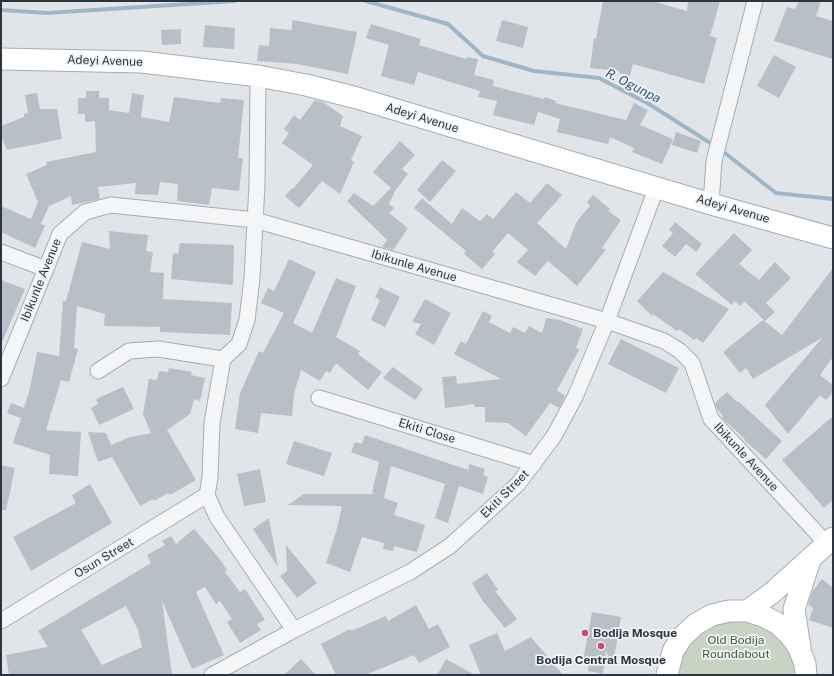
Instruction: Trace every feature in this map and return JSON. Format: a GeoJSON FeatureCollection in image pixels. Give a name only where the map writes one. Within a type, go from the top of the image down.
{"type":"FeatureCollection","features":[{"type":"Feature","properties":{"kind":"street"},"geometry":{"type":"LineString","coordinates":[[712,204],[714,161],[754,1]]}},
{"type":"Feature","properties":{"kind":"street","name":"Adeyi Avenue"},"geometry":{"type":"LineString","coordinates":[[1,59],[142,62],[258,76],[357,98],[657,186],[712,204],[833,238]]}},
{"type":"Feature","properties":{"kind":"street"},"geometry":{"type":"LineString","coordinates":[[258,76],[257,185],[252,278],[247,320],[239,344],[223,359],[212,423],[210,478],[207,495],[217,517],[294,630]]}},
{"type":"Feature","properties":{"kind":"street","name":"Ekiti Street"},"geometry":{"type":"LineString","coordinates":[[212,675],[294,630],[410,572],[450,546],[518,484],[554,436],[576,397],[607,321],[657,186]]}},
{"type":"Feature","properties":{"kind":"street","name":"Ibikunle Avenue"},"geometry":{"type":"LineString","coordinates":[[1,379],[60,234],[85,212],[111,205],[255,220],[607,321],[664,341],[680,350],[692,363],[711,419],[830,541]]}},
{"type":"Feature","properties":{"kind":"street"},"geometry":{"type":"LineString","coordinates":[[1,252],[46,269]]}},
{"type":"Feature","properties":{"kind":"street"},"geometry":{"type":"LineString","coordinates":[[98,371],[129,351],[158,350],[223,359]]}},
{"type":"Feature","properties":{"kind":"street","name":"Ekiti Close"},"geometry":{"type":"LineString","coordinates":[[319,398],[534,464]]}},
{"type":"Feature","properties":{"kind":"street","name":"Osun Street"},"geometry":{"type":"LineString","coordinates":[[1,621],[207,495]]}},
{"type":"Feature","properties":{"kind":"street"},"geometry":{"type":"LineString","coordinates":[[746,611],[772,593],[830,541]]}},
{"type":"Feature","properties":{"kind":"street"},"geometry":{"type":"LineString","coordinates":[[805,669],[797,636],[794,609],[811,558]]}},
{"type":"Feature","properties":{"kind":"street"},"geometry":{"type":"LineString","coordinates":[[665,673],[676,646],[683,636],[696,624],[712,615],[723,612],[746,611],[763,616],[790,634],[799,648],[805,669]]}},
{"type":"Feature","properties":{"kind":"green space","name":"Old Bodija Roundabout"},"geometry":{"type":"Polygon","coordinates":[[[734,620],[753,622],[770,630],[784,644],[793,661],[795,675],[676,675],[684,649],[698,633],[715,623],[734,620]]]}},
{"type":"Feature","properties":{"kind":"building"},"geometry":{"type":"Polygon","coordinates":[[[603,1],[652,1],[687,11],[688,1],[720,1],[710,36],[717,38],[704,84],[633,64],[630,76],[619,73],[619,71],[590,68],[594,38],[596,39],[603,1]]]}},
{"type":"Feature","properties":{"kind":"building"},"geometry":{"type":"Polygon","coordinates":[[[799,1],[821,1],[816,16],[833,21],[833,59],[774,41],[787,7],[795,9],[799,1]]]}},
{"type":"Feature","properties":{"kind":"building"},"geometry":{"type":"Polygon","coordinates":[[[292,20],[357,32],[348,74],[297,64],[257,61],[259,45],[269,46],[270,28],[292,30],[292,20]]]}},
{"type":"Feature","properties":{"kind":"building"},"geometry":{"type":"Polygon","coordinates":[[[502,20],[528,27],[523,48],[496,41],[502,20]]]}},
{"type":"Feature","properties":{"kind":"building"},"geometry":{"type":"Polygon","coordinates":[[[371,24],[421,39],[419,45],[466,59],[467,57],[478,59],[474,75],[494,80],[493,86],[544,99],[545,97],[556,101],[555,103],[626,120],[634,103],[648,110],[640,125],[673,139],[662,164],[632,152],[634,148],[610,137],[608,144],[557,132],[560,119],[538,112],[534,125],[493,115],[497,101],[478,97],[480,91],[418,72],[414,85],[381,76],[389,45],[366,38],[371,24]]]}},
{"type":"Feature","properties":{"kind":"building"},"geometry":{"type":"Polygon","coordinates":[[[205,25],[235,28],[234,49],[203,47],[205,25]]]}},
{"type":"Feature","properties":{"kind":"building"},"geometry":{"type":"Polygon","coordinates":[[[181,29],[181,44],[162,45],[161,30],[181,29]]]}},
{"type":"Feature","properties":{"kind":"building"},"geometry":{"type":"Polygon","coordinates":[[[774,55],[796,67],[779,98],[757,86],[774,55]]]}},
{"type":"Feature","properties":{"kind":"building"},"geometry":{"type":"Polygon","coordinates":[[[86,91],[99,91],[99,98],[109,98],[109,110],[129,113],[132,93],[144,95],[141,117],[169,122],[174,97],[220,103],[221,98],[244,100],[238,158],[243,158],[239,191],[212,188],[209,205],[177,201],[178,184],[160,182],[158,195],[135,194],[136,183],[98,187],[100,199],[72,205],[71,196],[49,206],[41,224],[45,226],[35,248],[1,232],[1,206],[31,219],[38,202],[26,174],[47,165],[46,162],[96,152],[95,121],[85,122],[85,114],[78,114],[78,98],[86,98],[86,91]]]}},
{"type":"Feature","properties":{"kind":"building"},"geometry":{"type":"Polygon","coordinates":[[[37,93],[40,109],[57,109],[62,139],[7,150],[1,136],[1,126],[24,117],[24,114],[28,113],[25,95],[37,93]]]}},
{"type":"Feature","properties":{"kind":"building"},"geometry":{"type":"Polygon","coordinates":[[[315,100],[323,102],[343,116],[340,126],[362,136],[351,160],[354,162],[340,194],[322,181],[299,208],[285,196],[292,188],[293,189],[313,165],[282,143],[289,133],[284,129],[294,115],[300,120],[315,100]]]}},
{"type":"Feature","properties":{"kind":"building"},"geometry":{"type":"Polygon","coordinates":[[[676,132],[701,141],[697,153],[672,145],[676,132]]]}},
{"type":"Feature","properties":{"kind":"building"},"geometry":{"type":"Polygon","coordinates":[[[400,141],[415,155],[402,169],[408,174],[395,191],[389,204],[394,208],[389,213],[408,228],[393,250],[382,247],[387,240],[347,201],[354,193],[373,206],[391,188],[373,172],[400,141]]]}},
{"type":"Feature","properties":{"kind":"building"},"geometry":{"type":"Polygon","coordinates":[[[442,160],[456,171],[430,202],[417,190],[442,160]]]}},
{"type":"Feature","properties":{"kind":"building"},"geometry":{"type":"Polygon","coordinates":[[[547,183],[562,195],[537,223],[566,249],[577,221],[590,206],[587,202],[593,195],[610,209],[608,211],[621,220],[602,248],[606,250],[577,286],[548,261],[535,276],[517,262],[528,250],[508,233],[492,252],[495,254],[482,269],[464,254],[466,251],[414,208],[422,198],[452,224],[462,208],[480,221],[487,214],[493,219],[516,192],[530,203],[547,183]]]}},
{"type":"Feature","properties":{"kind":"building"},"geometry":{"type":"Polygon","coordinates":[[[675,222],[702,244],[696,252],[686,244],[675,257],[662,246],[673,233],[669,230],[675,222]]]}},
{"type":"Feature","properties":{"kind":"building"},"geometry":{"type":"Polygon","coordinates":[[[109,231],[148,235],[146,251],[153,252],[150,272],[164,273],[163,299],[232,303],[230,335],[160,332],[160,327],[104,326],[105,314],[77,306],[74,348],[78,349],[69,382],[61,380],[46,430],[81,432],[78,476],[49,474],[50,455],[13,443],[21,418],[7,413],[11,403],[24,408],[30,388],[37,352],[59,356],[63,301],[66,301],[82,242],[110,249],[109,231]]]}},
{"type":"Feature","properties":{"kind":"building"},"geometry":{"type":"Polygon","coordinates":[[[734,233],[752,250],[739,264],[759,280],[775,262],[791,278],[766,303],[775,312],[765,321],[744,301],[741,306],[734,301],[732,305],[695,274],[734,233]]]}},
{"type":"Feature","properties":{"kind":"building"},"geometry":{"type":"Polygon","coordinates":[[[180,243],[234,245],[233,285],[171,279],[173,253],[178,254],[180,243]]]}},
{"type":"Feature","properties":{"kind":"building"},"geometry":{"type":"Polygon","coordinates":[[[289,259],[316,272],[293,323],[312,333],[336,278],[356,286],[336,337],[360,351],[358,354],[382,372],[368,390],[336,363],[330,373],[326,371],[320,381],[301,370],[294,394],[292,416],[261,413],[258,433],[235,429],[240,393],[259,351],[263,353],[284,313],[261,303],[268,288],[274,291],[289,259]]]}},
{"type":"Feature","properties":{"kind":"building"},"geometry":{"type":"Polygon","coordinates":[[[833,268],[833,357],[820,375],[833,385],[833,392],[826,400],[820,395],[788,434],[765,405],[823,337],[753,379],[746,368],[740,373],[723,352],[763,320],[782,335],[833,268]]]}},
{"type":"Feature","properties":{"kind":"building"},"geometry":{"type":"Polygon","coordinates":[[[663,272],[729,309],[703,343],[696,338],[694,340],[679,329],[677,331],[653,314],[652,316],[637,301],[663,272]]]}},
{"type":"Feature","properties":{"kind":"building"},"geometry":{"type":"Polygon","coordinates":[[[1,280],[25,289],[2,342],[1,342],[1,280]]]}},
{"type":"Feature","properties":{"kind":"building"},"geometry":{"type":"Polygon","coordinates":[[[380,287],[400,297],[385,327],[371,320],[380,300],[375,297],[380,287]]]}},
{"type":"Feature","properties":{"kind":"building"},"geometry":{"type":"Polygon","coordinates":[[[425,299],[451,313],[434,345],[415,334],[421,324],[412,322],[425,299]]]}},
{"type":"Feature","properties":{"kind":"building"},"geometry":{"type":"Polygon","coordinates":[[[483,311],[492,316],[489,322],[510,333],[513,327],[525,333],[529,326],[542,333],[546,318],[560,320],[583,329],[576,348],[579,350],[557,390],[565,396],[559,408],[550,403],[526,436],[508,423],[485,422],[485,407],[474,407],[475,404],[445,408],[442,377],[456,376],[457,384],[501,379],[454,354],[461,341],[466,344],[483,311]]]}},
{"type":"Feature","properties":{"kind":"building"},"geometry":{"type":"Polygon","coordinates":[[[621,339],[679,368],[666,393],[608,364],[621,339]]]}},
{"type":"Feature","properties":{"kind":"building"},"geometry":{"type":"Polygon","coordinates":[[[393,367],[423,389],[415,400],[383,378],[393,367]]]}},
{"type":"Feature","properties":{"kind":"building"},"geometry":{"type":"Polygon","coordinates":[[[169,368],[192,372],[191,375],[205,378],[200,401],[194,399],[190,414],[167,430],[196,480],[170,495],[168,493],[154,501],[153,499],[140,506],[112,457],[98,462],[88,432],[106,433],[111,445],[130,437],[151,433],[143,414],[149,379],[157,380],[159,371],[168,372],[169,368]]]}},
{"type":"Feature","properties":{"kind":"building"},"geometry":{"type":"Polygon","coordinates":[[[123,387],[134,409],[99,425],[91,408],[98,404],[96,399],[123,387]]]}},
{"type":"Feature","properties":{"kind":"building"},"geometry":{"type":"Polygon","coordinates":[[[727,392],[782,441],[766,459],[722,418],[723,416],[717,409],[715,403],[727,392]]]}},
{"type":"Feature","properties":{"kind":"building"},"geometry":{"type":"Polygon","coordinates":[[[833,416],[833,500],[824,508],[782,460],[833,416]]]}},
{"type":"Feature","properties":{"kind":"building"},"geometry":{"type":"Polygon","coordinates":[[[365,435],[468,470],[469,464],[485,469],[483,475],[488,477],[483,494],[459,486],[448,523],[435,518],[445,484],[391,466],[384,498],[398,503],[394,515],[425,525],[417,552],[394,546],[393,551],[383,549],[384,543],[362,537],[350,572],[326,563],[336,532],[342,506],[288,505],[304,494],[377,494],[372,493],[379,462],[351,452],[355,442],[362,444],[365,435]]]}},
{"type":"Feature","properties":{"kind":"building"},"geometry":{"type":"Polygon","coordinates":[[[294,441],[332,453],[324,476],[286,464],[294,441]]]}},
{"type":"Feature","properties":{"kind":"building"},"geometry":{"type":"Polygon","coordinates":[[[1,465],[15,468],[6,510],[1,510],[1,465]]]}},
{"type":"Feature","properties":{"kind":"building"},"geometry":{"type":"Polygon","coordinates":[[[260,469],[266,502],[244,506],[237,474],[260,469]]]}},
{"type":"Feature","properties":{"kind":"building"},"geometry":{"type":"Polygon","coordinates":[[[90,484],[112,523],[31,571],[13,537],[76,503],[72,495],[90,484]]]}},
{"type":"Feature","properties":{"kind":"building"},"geometry":{"type":"Polygon","coordinates":[[[269,518],[278,567],[253,529],[269,518]]]}},
{"type":"Feature","properties":{"kind":"building"},"geometry":{"type":"Polygon","coordinates":[[[194,529],[218,557],[227,570],[225,572],[240,592],[245,589],[265,620],[257,624],[261,630],[240,643],[227,622],[232,619],[220,601],[216,604],[205,587],[196,592],[224,655],[192,669],[162,601],[172,675],[9,675],[6,655],[48,647],[38,631],[151,563],[147,555],[165,545],[162,541],[171,536],[176,544],[194,529]],[[126,606],[81,630],[102,665],[142,647],[138,630],[126,606]]]}},
{"type":"Feature","properties":{"kind":"building"},"geometry":{"type":"Polygon","coordinates":[[[286,545],[317,583],[297,598],[280,576],[287,571],[286,545]]]}},
{"type":"Feature","properties":{"kind":"building"},"geometry":{"type":"Polygon","coordinates":[[[487,573],[498,590],[495,591],[517,619],[505,628],[482,600],[472,583],[487,573]]]}},
{"type":"Feature","properties":{"kind":"building"},"geometry":{"type":"Polygon","coordinates":[[[822,579],[833,588],[833,628],[809,620],[813,608],[808,604],[812,592],[822,579]]]}},
{"type":"Feature","properties":{"kind":"building"},"geometry":{"type":"Polygon","coordinates":[[[416,605],[429,629],[438,624],[450,647],[419,663],[414,655],[365,675],[336,675],[321,644],[350,629],[351,631],[386,616],[388,621],[416,605]]]}},
{"type":"Feature","properties":{"kind":"building","name":"Bodija Central Mosque"},"geometry":{"type":"Polygon","coordinates":[[[592,612],[621,617],[613,664],[606,651],[603,674],[588,671],[589,661],[583,660],[592,612]]]}},
{"type":"Feature","properties":{"kind":"building"},"geometry":{"type":"Polygon","coordinates":[[[497,633],[505,651],[531,637],[563,675],[481,675],[469,645],[497,633]]]}},
{"type":"Feature","properties":{"kind":"building"},"geometry":{"type":"Polygon","coordinates":[[[301,659],[316,675],[284,675],[301,659]]]}},
{"type":"Feature","properties":{"kind":"building"},"geometry":{"type":"Polygon","coordinates":[[[446,659],[475,675],[437,675],[446,659]]]}},
{"type":"Feature","properties":{"kind":"waterway","name":"R. Ogunpa"},"geometry":{"type":"LineString","coordinates":[[1,10],[47,13],[235,1]]}},
{"type":"Feature","properties":{"kind":"waterway","name":"R. Ogunpa"},"geometry":{"type":"LineString","coordinates":[[366,1],[448,24],[483,56],[534,71],[599,78],[649,104],[715,146]]}},
{"type":"Feature","properties":{"kind":"waterway","name":"R. Ogunpa"},"geometry":{"type":"LineString","coordinates":[[721,150],[776,193],[833,199]]}},
{"type":"Feature","properties":{"kind":"place","name":"Bodija Mosque"},"geometry":{"type":"Point","coordinates":[585,633]}},
{"type":"Feature","properties":{"kind":"place","name":"Bodija Central Mosque"},"geometry":{"type":"Point","coordinates":[601,646]}}]}
